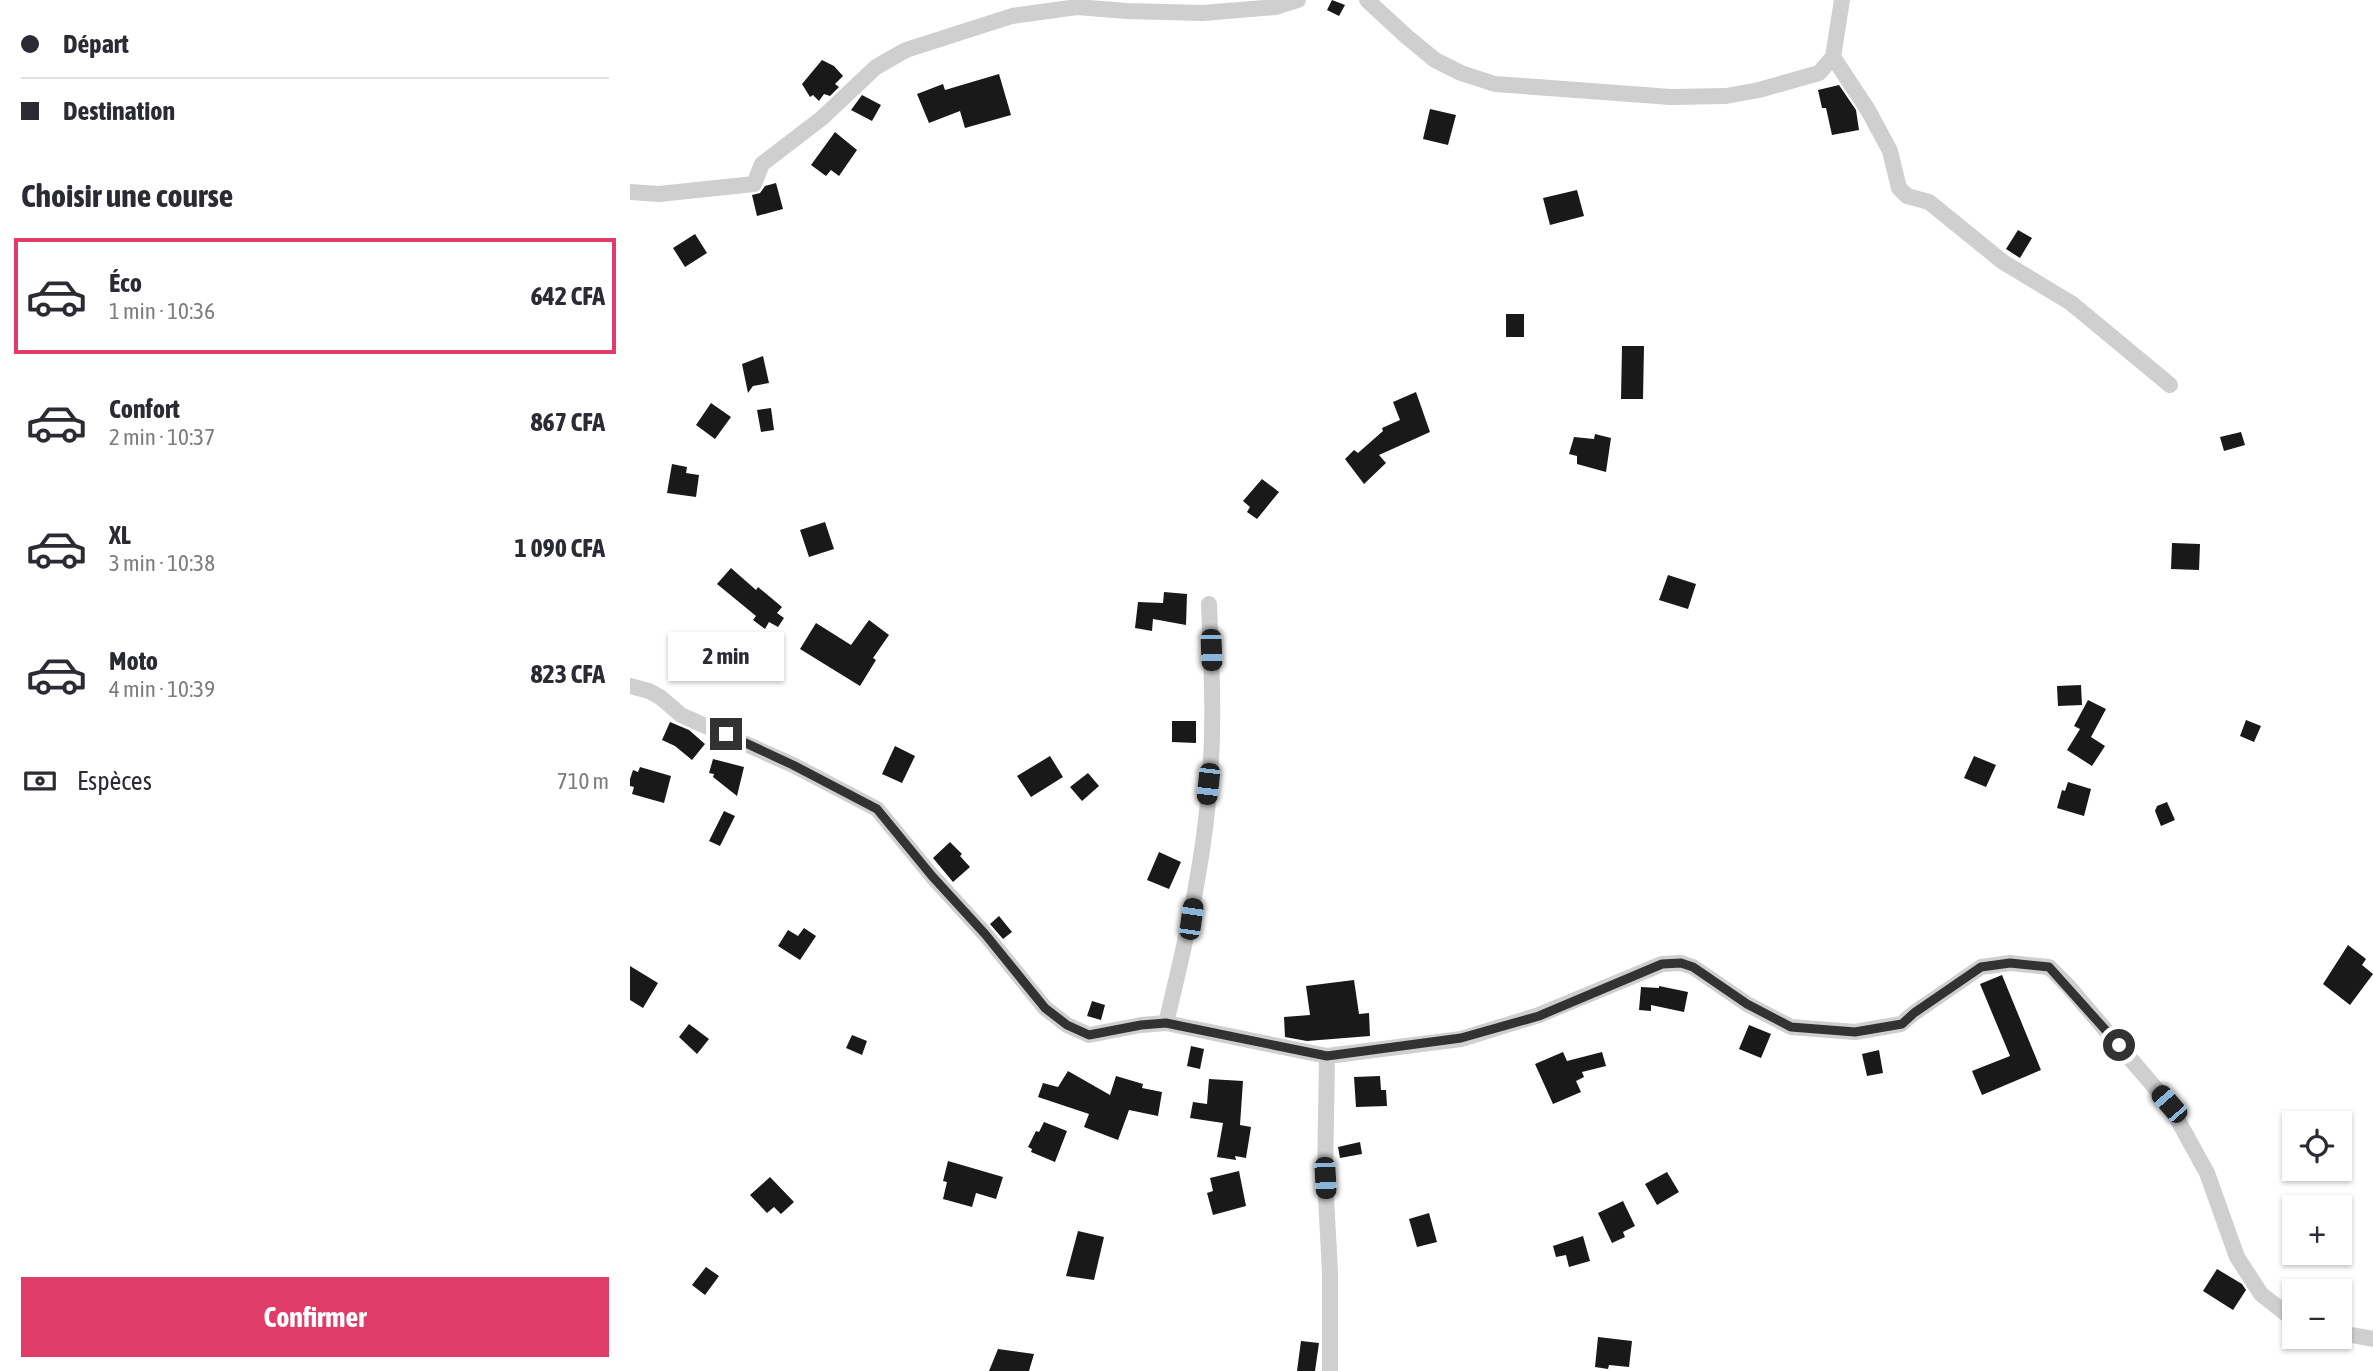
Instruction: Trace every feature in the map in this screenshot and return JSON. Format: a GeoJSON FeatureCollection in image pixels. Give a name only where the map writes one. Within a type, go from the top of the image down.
{"type":"FeatureCollection","features":[{"type":"Feature","properties":{"kind":"street"},"geometry":{"type":"LineString","coordinates":[[630,192],[659,194],[754,184],[762,164],[821,118],[876,67],[906,50],[1012,16],[1077,7],[1203,13],[1276,7],[1298,0]]}},
{"type":"Feature","properties":{"kind":"street"},"geometry":{"type":"LineString","coordinates":[[1367,0],[1435,60],[1461,73],[1496,84],[1671,97],[1726,96],[1819,73],[1833,57],[1842,0]]}},
{"type":"Feature","properties":{"kind":"street"},"geometry":{"type":"LineString","coordinates":[[1833,57],[1868,110],[1890,152],[1899,188],[1907,196],[1929,202],[2003,262],[2071,303],[2170,385]]}},
{"type":"Feature","properties":{"kind":"street"},"geometry":{"type":"LineString","coordinates":[[1166,1023],[1191,919],[1211,762],[1209,604]]}},
{"type":"Feature","properties":{"kind":"street"},"geometry":{"type":"LineString","coordinates":[[630,686],[649,691],[681,715],[793,765],[877,809],[932,876],[993,943],[1045,1008],[1067,1025],[1089,1035],[1166,1023],[1327,1056],[1461,1038],[1539,1016],[1662,964],[1681,963],[1693,967],[1747,1004],[1791,1027],[1855,1032],[1902,1024],[1981,967],[2010,963],[2049,967],[2169,1104],[2207,1172],[2238,1257],[2261,1294],[2282,1311]]}},
{"type":"Feature","properties":{"kind":"street"},"geometry":{"type":"LineString","coordinates":[[1327,1056],[1325,1178],[1330,1272],[1330,1371]]}},
{"type":"Feature","properties":{"kind":"street"},"geometry":{"type":"LineString","coordinates":[[2352,1335],[2373,1339]]}},
{"type":"Feature","properties":{"kind":"building"},"geometry":{"type":"Polygon","coordinates":[[[1332,0],[1345,5],[1339,16],[1327,10],[1332,0]]]}},
{"type":"Feature","properties":{"kind":"building"},"geometry":{"type":"Polygon","coordinates":[[[822,60],[834,66],[843,76],[835,84],[839,87],[830,96],[824,94],[819,101],[813,95],[810,97],[802,84],[822,60]]]}},
{"type":"Feature","properties":{"kind":"building"},"geometry":{"type":"Polygon","coordinates":[[[999,74],[1011,115],[965,128],[960,111],[929,123],[917,94],[943,84],[945,90],[999,74]]]}},
{"type":"Feature","properties":{"kind":"building"},"geometry":{"type":"Polygon","coordinates":[[[1839,85],[1856,110],[1859,130],[1832,135],[1826,108],[1822,108],[1818,90],[1839,85]]]}},
{"type":"Feature","properties":{"kind":"building"},"geometry":{"type":"Polygon","coordinates":[[[862,95],[881,105],[872,121],[851,110],[862,95]]]}},
{"type":"Feature","properties":{"kind":"building"},"geometry":{"type":"Polygon","coordinates":[[[1430,109],[1456,115],[1448,145],[1423,139],[1430,109]]]}},
{"type":"Feature","properties":{"kind":"building"},"geometry":{"type":"Polygon","coordinates":[[[835,132],[857,150],[839,176],[831,170],[826,176],[811,165],[835,132]]]}},
{"type":"Feature","properties":{"kind":"building"},"geometry":{"type":"Polygon","coordinates":[[[776,183],[783,209],[757,216],[752,195],[760,193],[765,186],[776,183]]]}},
{"type":"Feature","properties":{"kind":"building"},"geometry":{"type":"Polygon","coordinates":[[[1577,190],[1584,216],[1550,225],[1543,198],[1577,190]]]}},
{"type":"Feature","properties":{"kind":"building"},"geometry":{"type":"Polygon","coordinates":[[[2018,230],[2032,238],[2020,258],[2006,249],[2018,230]]]}},
{"type":"Feature","properties":{"kind":"building"},"geometry":{"type":"Polygon","coordinates":[[[695,234],[707,253],[685,267],[673,248],[695,234]]]}},
{"type":"Feature","properties":{"kind":"building"},"geometry":{"type":"Polygon","coordinates":[[[1506,314],[1524,314],[1524,337],[1506,337],[1506,314]]]}},
{"type":"Feature","properties":{"kind":"building"},"geometry":{"type":"Polygon","coordinates":[[[1622,346],[1644,346],[1643,399],[1621,399],[1622,346]]]}},
{"type":"Feature","properties":{"kind":"building"},"geometry":{"type":"Polygon","coordinates":[[[763,356],[769,383],[753,386],[748,393],[742,364],[763,356]]]}},
{"type":"Feature","properties":{"kind":"building"},"geometry":{"type":"Polygon","coordinates":[[[1416,392],[1430,432],[1379,455],[1386,463],[1364,484],[1345,459],[1354,450],[1358,453],[1383,431],[1382,428],[1400,420],[1393,402],[1416,392]]]}},
{"type":"Feature","properties":{"kind":"building"},"geometry":{"type":"Polygon","coordinates":[[[711,403],[731,417],[715,439],[696,425],[711,403]]]}},
{"type":"Feature","properties":{"kind":"building"},"geometry":{"type":"Polygon","coordinates":[[[771,408],[774,430],[761,432],[757,410],[771,408]]]}},
{"type":"Feature","properties":{"kind":"building"},"geometry":{"type":"Polygon","coordinates":[[[2241,432],[2245,445],[2224,451],[2220,437],[2241,432]]]}},
{"type":"Feature","properties":{"kind":"building"},"geometry":{"type":"Polygon","coordinates":[[[1595,434],[1611,438],[1606,472],[1577,464],[1577,456],[1569,454],[1574,437],[1594,439],[1595,434]]]}},
{"type":"Feature","properties":{"kind":"building"},"geometry":{"type":"Polygon","coordinates":[[[672,464],[687,467],[686,473],[699,475],[696,497],[667,493],[672,464]]]}},
{"type":"Feature","properties":{"kind":"building"},"geometry":{"type":"Polygon","coordinates":[[[1262,479],[1279,492],[1257,519],[1247,512],[1250,507],[1243,501],[1262,479]]]}},
{"type":"Feature","properties":{"kind":"building"},"geometry":{"type":"Polygon","coordinates":[[[825,522],[834,549],[809,557],[800,530],[825,522]]]}},
{"type":"Feature","properties":{"kind":"building"},"geometry":{"type":"Polygon","coordinates":[[[2172,543],[2200,544],[2199,570],[2171,569],[2172,543]]]}},
{"type":"Feature","properties":{"kind":"building"},"geometry":{"type":"Polygon","coordinates":[[[731,568],[756,590],[758,587],[782,607],[777,613],[784,618],[778,627],[769,622],[765,629],[753,620],[756,616],[717,584],[731,568]]]}},
{"type":"Feature","properties":{"kind":"building"},"geometry":{"type":"Polygon","coordinates":[[[1668,575],[1696,584],[1688,609],[1659,600],[1668,575]]]}},
{"type":"Feature","properties":{"kind":"building"},"geometry":{"type":"Polygon","coordinates":[[[1164,592],[1187,594],[1186,625],[1153,619],[1152,631],[1135,628],[1138,602],[1163,603],[1164,592]]]}},
{"type":"Feature","properties":{"kind":"building"},"geometry":{"type":"Polygon","coordinates":[[[869,620],[889,635],[873,658],[876,660],[860,686],[800,649],[816,623],[851,645],[869,620]]]}},
{"type":"Feature","properties":{"kind":"building"},"geometry":{"type":"Polygon","coordinates":[[[2081,685],[2082,705],[2058,706],[2057,686],[2081,685]]]}},
{"type":"Feature","properties":{"kind":"building"},"geometry":{"type":"Polygon","coordinates":[[[2088,700],[2106,709],[2091,737],[2105,746],[2092,766],[2067,750],[2080,729],[2074,726],[2088,700]]]}},
{"type":"Feature","properties":{"kind":"building"},"geometry":{"type":"Polygon","coordinates":[[[2246,720],[2261,726],[2254,742],[2240,736],[2246,720]]]}},
{"type":"Feature","properties":{"kind":"building"},"geometry":{"type":"Polygon","coordinates":[[[1172,721],[1196,721],[1196,743],[1172,742],[1172,721]]]}},
{"type":"Feature","properties":{"kind":"building"},"geometry":{"type":"Polygon","coordinates":[[[670,722],[689,730],[705,744],[692,760],[675,746],[662,740],[670,722]]]}},
{"type":"Feature","properties":{"kind":"building"},"geometry":{"type":"Polygon","coordinates":[[[895,746],[915,756],[902,783],[882,774],[895,746]]]}},
{"type":"Feature","properties":{"kind":"building"},"geometry":{"type":"Polygon","coordinates":[[[1050,756],[1063,777],[1031,797],[1017,776],[1050,756]]]}},
{"type":"Feature","properties":{"kind":"building"},"geometry":{"type":"Polygon","coordinates":[[[1974,756],[1996,765],[1986,787],[1964,778],[1974,756]]]}},
{"type":"Feature","properties":{"kind":"building"},"geometry":{"type":"Polygon","coordinates":[[[713,759],[744,767],[737,796],[713,777],[714,774],[709,773],[713,759]]]}},
{"type":"Feature","properties":{"kind":"building"},"geometry":{"type":"Polygon","coordinates":[[[640,767],[671,776],[664,803],[632,794],[634,787],[630,786],[630,779],[633,770],[638,772],[640,767]]]}},
{"type":"Feature","properties":{"kind":"building"},"geometry":{"type":"Polygon","coordinates":[[[1088,773],[1099,786],[1082,801],[1070,787],[1088,773]]]}},
{"type":"Feature","properties":{"kind":"building"},"geometry":{"type":"Polygon","coordinates":[[[2068,782],[2091,789],[2084,816],[2057,808],[2062,790],[2065,791],[2068,782]]]}},
{"type":"Feature","properties":{"kind":"building"},"geometry":{"type":"Polygon","coordinates":[[[2167,802],[2175,820],[2161,826],[2155,811],[2157,806],[2167,802]]]}},
{"type":"Feature","properties":{"kind":"building"},"geometry":{"type":"Polygon","coordinates":[[[724,811],[735,816],[720,846],[709,841],[724,811]]]}},
{"type":"Feature","properties":{"kind":"building"},"geometry":{"type":"Polygon","coordinates":[[[950,842],[970,867],[953,882],[933,858],[950,842]]]}},
{"type":"Feature","properties":{"kind":"building"},"geometry":{"type":"Polygon","coordinates":[[[1159,852],[1181,862],[1169,889],[1147,880],[1159,852]]]}},
{"type":"Feature","properties":{"kind":"building"},"geometry":{"type":"Polygon","coordinates":[[[999,916],[1012,932],[1003,939],[990,924],[999,916]]]}},
{"type":"Feature","properties":{"kind":"building"},"geometry":{"type":"Polygon","coordinates":[[[804,928],[816,936],[800,960],[778,946],[788,930],[798,936],[804,928]]]}},
{"type":"Feature","properties":{"kind":"building"},"geometry":{"type":"Polygon","coordinates":[[[2348,945],[2366,959],[2362,965],[2373,974],[2350,1005],[2323,984],[2348,945]]]}},
{"type":"Feature","properties":{"kind":"building"},"geometry":{"type":"Polygon","coordinates":[[[630,966],[658,983],[643,1008],[630,1000],[630,966]]]}},
{"type":"Feature","properties":{"kind":"building"},"geometry":{"type":"Polygon","coordinates":[[[2002,975],[2041,1070],[1982,1095],[1972,1071],[2010,1056],[1980,984],[2002,975]]]}},
{"type":"Feature","properties":{"kind":"building"},"geometry":{"type":"Polygon","coordinates":[[[1354,980],[1359,1014],[1369,1013],[1370,1036],[1307,1041],[1285,1037],[1284,1017],[1310,1015],[1306,986],[1354,980]]]}},
{"type":"Feature","properties":{"kind":"building"},"geometry":{"type":"Polygon","coordinates":[[[1659,986],[1688,992],[1684,1012],[1651,1005],[1651,1011],[1639,1010],[1641,987],[1659,986]]]}},
{"type":"Feature","properties":{"kind":"building"},"geometry":{"type":"Polygon","coordinates":[[[1092,1001],[1105,1005],[1101,1020],[1087,1016],[1092,1001]]]}},
{"type":"Feature","properties":{"kind":"building"},"geometry":{"type":"Polygon","coordinates":[[[689,1024],[709,1039],[697,1054],[679,1037],[689,1024]]]}},
{"type":"Feature","properties":{"kind":"building"},"geometry":{"type":"Polygon","coordinates":[[[1749,1025],[1771,1034],[1761,1058],[1739,1049],[1749,1025]]]}},
{"type":"Feature","properties":{"kind":"building"},"geometry":{"type":"Polygon","coordinates":[[[852,1035],[867,1041],[862,1055],[846,1048],[852,1035]]]}},
{"type":"Feature","properties":{"kind":"building"},"geometry":{"type":"Polygon","coordinates":[[[1191,1046],[1204,1049],[1200,1069],[1187,1066],[1191,1046]]]}},
{"type":"Feature","properties":{"kind":"building"},"geometry":{"type":"Polygon","coordinates":[[[1879,1050],[1883,1073],[1867,1076],[1862,1054],[1879,1050]]]}},
{"type":"Feature","properties":{"kind":"building"},"geometry":{"type":"Polygon","coordinates":[[[1563,1052],[1567,1061],[1602,1052],[1606,1066],[1582,1072],[1584,1077],[1576,1081],[1581,1092],[1553,1104],[1535,1064],[1563,1052]]]}},
{"type":"Feature","properties":{"kind":"building"},"geometry":{"type":"Polygon","coordinates":[[[1068,1071],[1110,1095],[1116,1076],[1143,1084],[1142,1088],[1162,1092],[1158,1116],[1129,1110],[1118,1140],[1084,1127],[1089,1114],[1038,1097],[1043,1083],[1058,1087],[1068,1071]]]}},
{"type":"Feature","properties":{"kind":"building"},"geometry":{"type":"Polygon","coordinates":[[[1380,1076],[1381,1090],[1386,1090],[1387,1106],[1356,1107],[1354,1077],[1380,1076]]]}},
{"type":"Feature","properties":{"kind":"building"},"geometry":{"type":"Polygon","coordinates":[[[1209,1079],[1243,1081],[1240,1125],[1251,1127],[1246,1158],[1235,1156],[1236,1160],[1217,1157],[1223,1123],[1190,1118],[1193,1102],[1207,1104],[1209,1079]]]}},
{"type":"Feature","properties":{"kind":"building"},"geometry":{"type":"Polygon","coordinates":[[[1044,1122],[1067,1131],[1055,1162],[1031,1152],[1032,1149],[1028,1147],[1044,1122]]]}},
{"type":"Feature","properties":{"kind":"building"},"geometry":{"type":"Polygon","coordinates":[[[1360,1142],[1362,1154],[1340,1158],[1338,1147],[1360,1142]]]}},
{"type":"Feature","properties":{"kind":"building"},"geometry":{"type":"Polygon","coordinates":[[[948,1161],[1003,1177],[996,1199],[976,1193],[972,1207],[943,1199],[947,1182],[943,1181],[948,1161]]]}},
{"type":"Feature","properties":{"kind":"building"},"geometry":{"type":"Polygon","coordinates":[[[1239,1171],[1246,1206],[1213,1215],[1207,1193],[1213,1191],[1210,1178],[1239,1171]]]}},
{"type":"Feature","properties":{"kind":"building"},"geometry":{"type":"Polygon","coordinates":[[[1667,1172],[1679,1192],[1657,1205],[1645,1184],[1667,1172]]]}},
{"type":"Feature","properties":{"kind":"building"},"geometry":{"type":"Polygon","coordinates":[[[770,1177],[794,1202],[781,1214],[774,1207],[767,1213],[750,1195],[770,1177]]]}},
{"type":"Feature","properties":{"kind":"building"},"geometry":{"type":"Polygon","coordinates":[[[1623,1201],[1635,1226],[1623,1232],[1625,1237],[1612,1243],[1598,1213],[1623,1201]]]}},
{"type":"Feature","properties":{"kind":"building"},"geometry":{"type":"Polygon","coordinates":[[[1429,1213],[1437,1242],[1417,1247],[1409,1219],[1429,1213]]]}},
{"type":"Feature","properties":{"kind":"building"},"geometry":{"type":"Polygon","coordinates":[[[1078,1231],[1104,1237],[1094,1280],[1066,1276],[1078,1231]]]}},
{"type":"Feature","properties":{"kind":"building"},"geometry":{"type":"Polygon","coordinates":[[[1583,1236],[1590,1261],[1569,1267],[1566,1255],[1556,1257],[1553,1246],[1583,1236]]]}},
{"type":"Feature","properties":{"kind":"building"},"geometry":{"type":"Polygon","coordinates":[[[706,1267],[719,1276],[705,1295],[692,1285],[706,1267]]]}},
{"type":"Feature","properties":{"kind":"building"},"geometry":{"type":"Polygon","coordinates":[[[2217,1269],[2242,1284],[2246,1290],[2233,1310],[2203,1291],[2217,1269]]]}},
{"type":"Feature","properties":{"kind":"building"},"geometry":{"type":"Polygon","coordinates":[[[1598,1337],[1632,1341],[1629,1367],[1595,1367],[1598,1337]]]}},
{"type":"Feature","properties":{"kind":"building"},"geometry":{"type":"Polygon","coordinates":[[[1301,1341],[1319,1343],[1315,1371],[1297,1371],[1301,1341]]]}},
{"type":"Feature","properties":{"kind":"building"},"geometry":{"type":"Polygon","coordinates":[[[998,1349],[1034,1354],[1029,1371],[989,1371],[998,1349]]]}},
{"type":"Feature","properties":{"kind":"route"},"geometry":{"type":"LineString","coordinates":[[726,734],[877,809],[932,876],[1018,972],[1045,1008],[1067,1025],[1089,1035],[1166,1023],[1327,1056],[1461,1038],[1539,1016],[1662,964],[1681,963],[1693,967],[1747,1004],[1791,1027],[1855,1032],[1902,1024],[1981,967],[2010,963],[2049,967],[2119,1045]]}}]}
